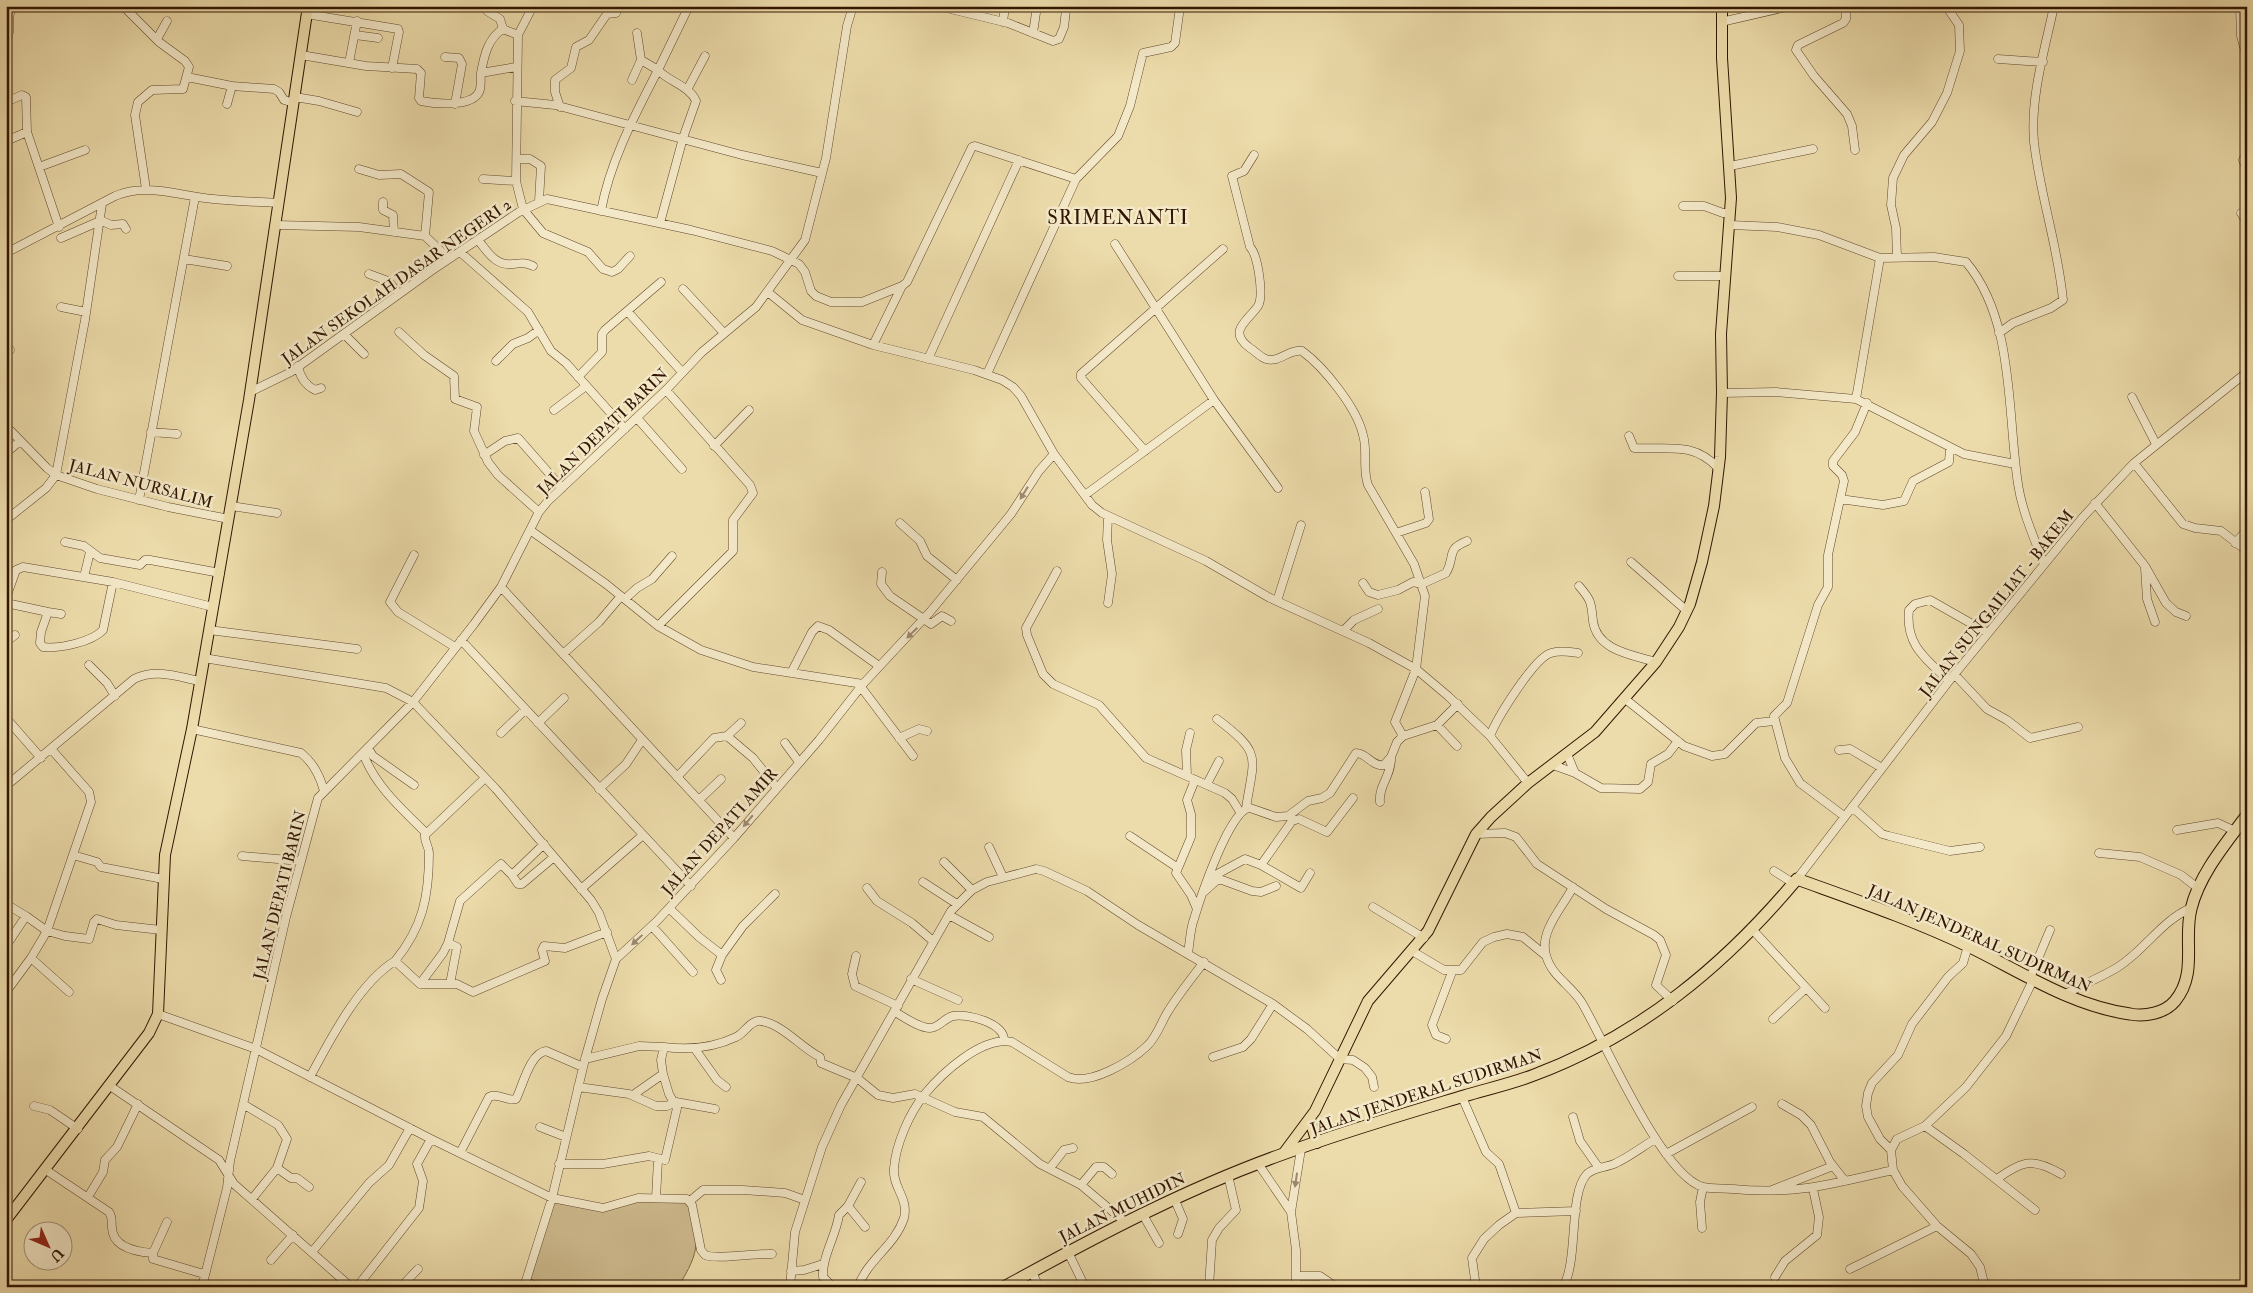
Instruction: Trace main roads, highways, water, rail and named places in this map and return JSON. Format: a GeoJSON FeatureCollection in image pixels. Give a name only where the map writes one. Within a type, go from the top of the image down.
{"type":"FeatureCollection","features":[{"type":"Feature","properties":{"kind":"highway","name":"JALAN JENDERAL SUDIRMAN"},"geometry":{"type":"LineString","coordinates":[[1258,1164],[1283,1154],[1534,1075],[1604,1043],[1673,1001],[1696,982],[1795,881],[1883,910],[1968,946],[2032,979],[2089,1004],[2131,1015],[2162,1011],[2174,1002],[2184,987],[2189,969],[2191,908],[2199,889],[2215,860],[2247,815]]}},
{"type":"Feature","properties":{"kind":"highway","name":"JALAN MUHIDIN"},"geometry":{"type":"LineString","coordinates":[[1004,1287],[1142,1213],[1228,1175],[1258,1164]]}},
{"type":"Feature","properties":{"kind":"main road"},"geometry":{"type":"LineString","coordinates":[[1283,1154],[1310,1120],[1368,1001],[1424,938],[1476,834],[1488,820],[1528,783],[1595,732],[1656,662],[1687,611],[1702,562],[1714,506],[1718,468],[1722,393],[1720,351],[1730,225],[1730,166],[1722,58],[1722,6]]}},
{"type":"Feature","properties":{"kind":"main road"},"geometry":{"type":"LineString","coordinates":[[6,1220],[110,1086],[149,1033],[158,1014],[165,855],[192,729],[220,573],[276,225],[307,10]]}},
{"type":"Feature","properties":{"kind":"main road"},"geometry":{"type":"LineString","coordinates":[[1310,1120],[1317,1144]]}},
{"type":"Feature","properties":{"kind":"district","name":"SRIMENANTI"},"geometry":{"type":"Point","coordinates":[1118,217]}}]}
